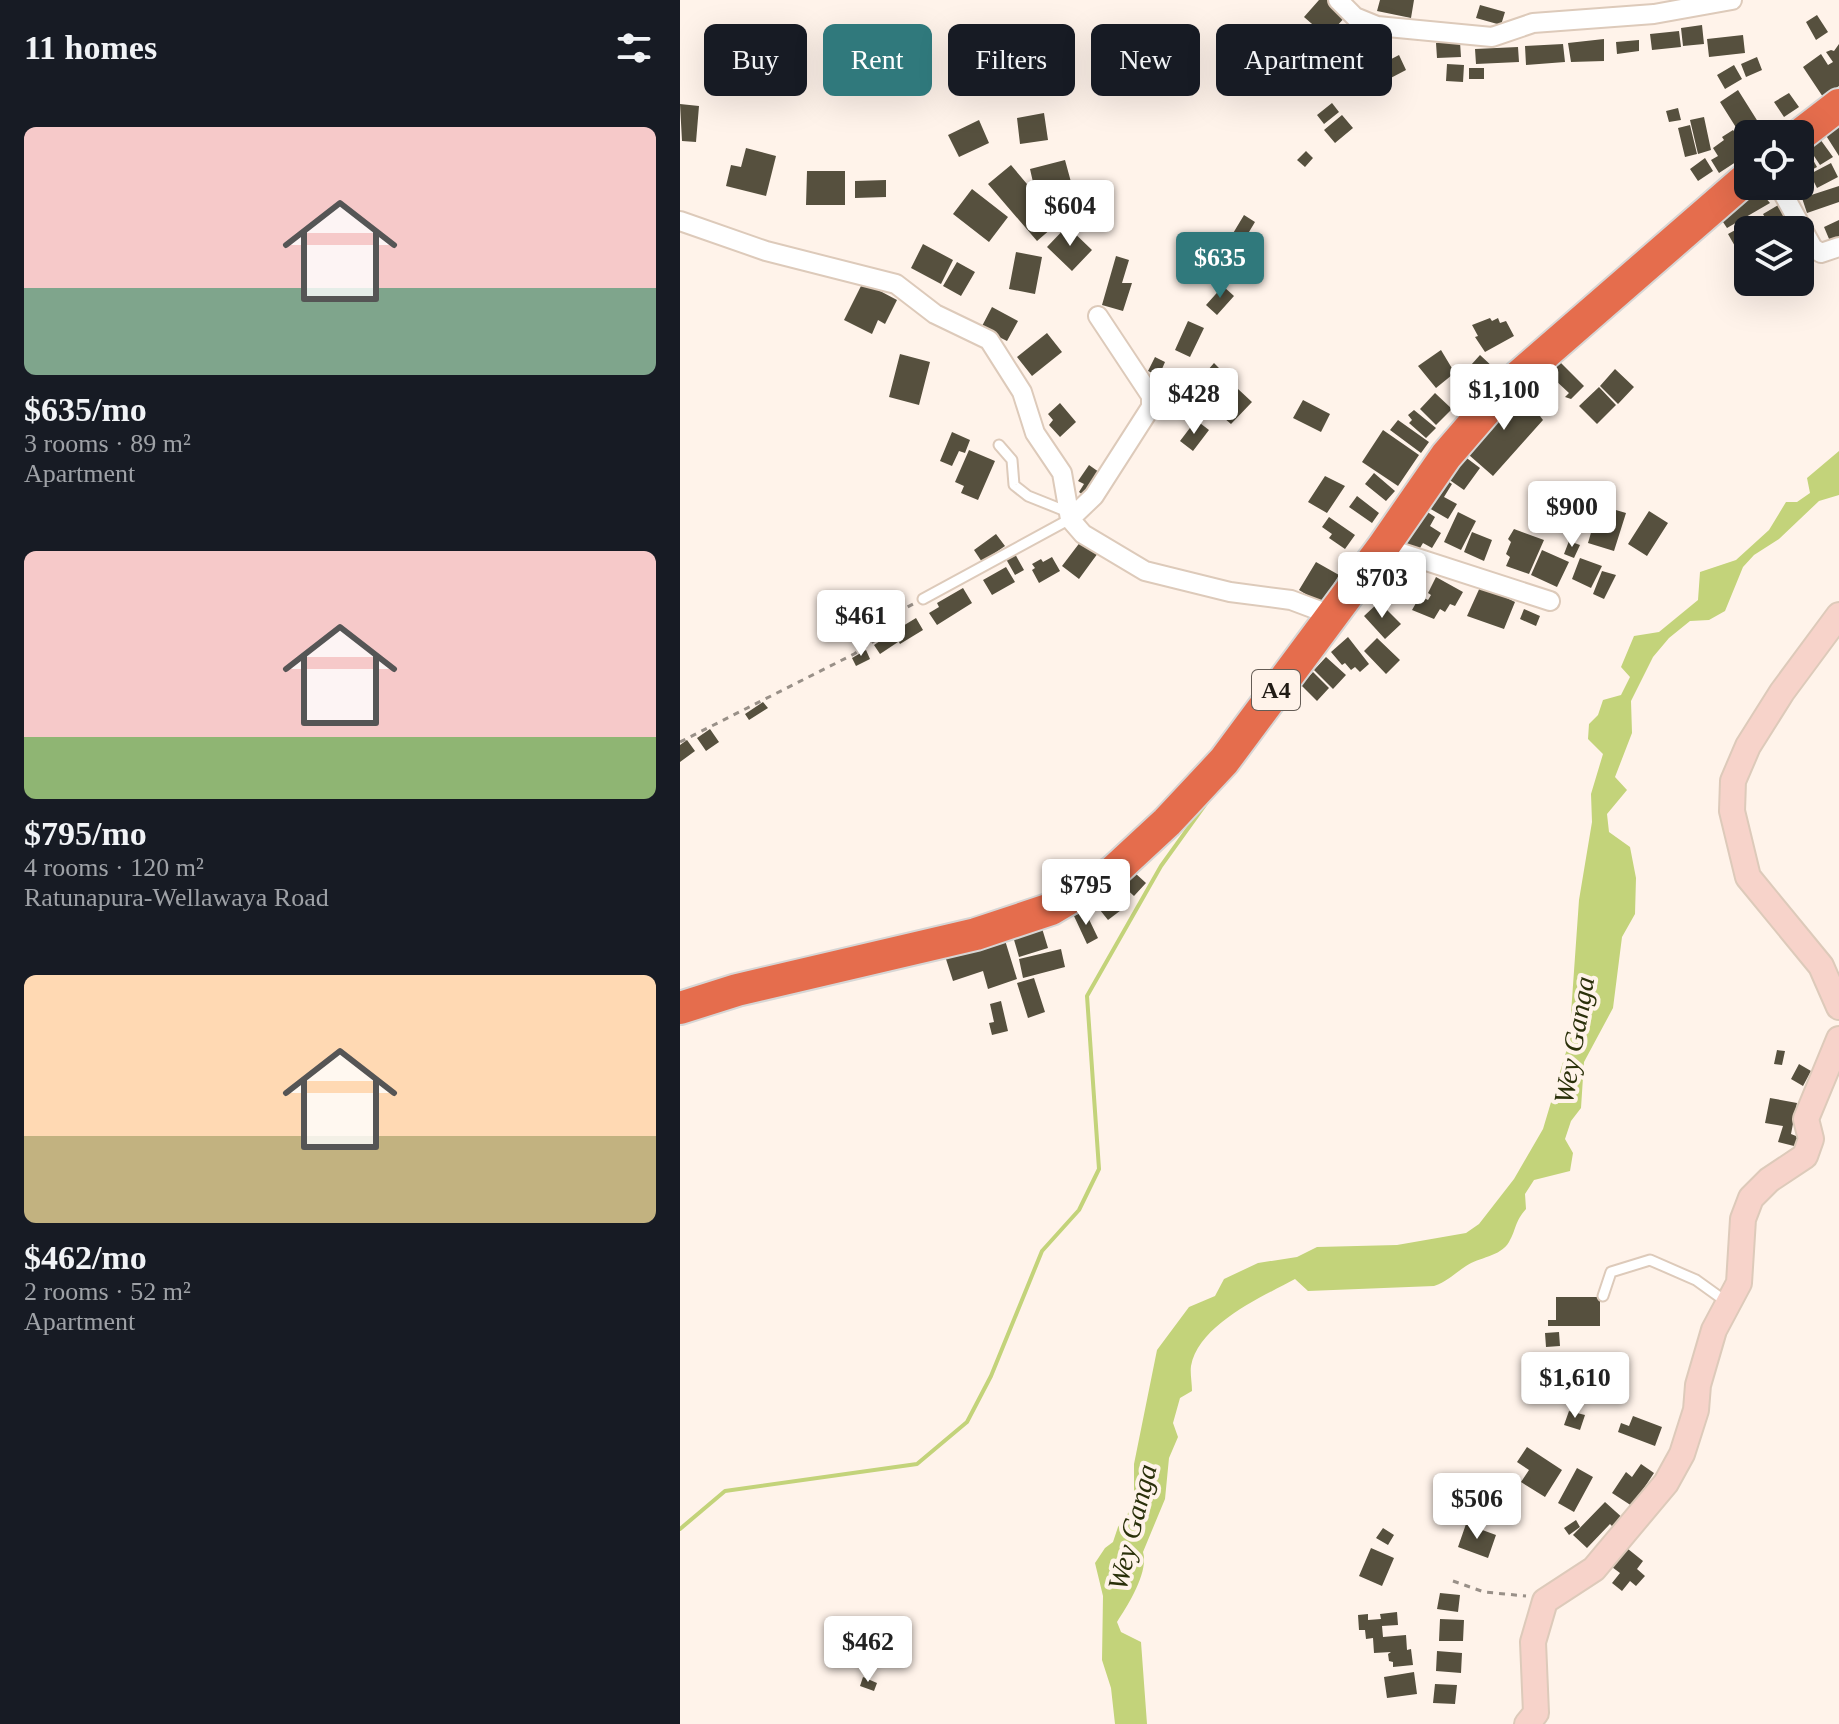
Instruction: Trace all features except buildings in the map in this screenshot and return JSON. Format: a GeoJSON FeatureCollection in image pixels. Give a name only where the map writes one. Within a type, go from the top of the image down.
{"type":"FeatureCollection","features":[{"type":"Feature","properties":{"kind":"highway"},"geometry":{"type":"LineString","coordinates":[[1814,124],[1839,105]]}},
{"type":"Feature","properties":{"kind":"highway","name":"A4"},"geometry":{"type":"LineString","coordinates":[[680,1008],[737,990],[976,934],[1051,909],[1113,872],[1167,822],[1224,761],[1383,547],[1446,456],[1503,390],[1734,189]]}},
{"type":"Feature","properties":{"kind":"street"},"geometry":{"type":"LineString","coordinates":[[1338,0],[1355,17],[1377,26],[1492,37],[1533,23],[1654,14],[1732,0]]}},
{"type":"Feature","properties":{"kind":"street"},"geometry":{"type":"LineString","coordinates":[[1787,200],[1813,248],[1821,253],[1839,247]]}},
{"type":"Feature","properties":{"kind":"street"},"geometry":{"type":"LineString","coordinates":[[680,221],[766,251],[896,284],[935,314],[989,340],[1022,392],[1035,433],[1062,473],[1069,516],[1083,534],[1145,571],[1230,592],[1291,600],[1331,615]]}},
{"type":"Feature","properties":{"kind":"street"},"geometry":{"type":"LineString","coordinates":[[1069,516],[1094,496],[1151,407],[1151,396],[1098,316]]}},
{"type":"Feature","properties":{"kind":"street"},"geometry":{"type":"LineString","coordinates":[[1383,547],[1550,601]]}},
{"type":"Feature","properties":{"kind":"street"},"geometry":{"type":"LineString","coordinates":[[1839,615],[1782,692],[1748,746],[1733,781],[1732,811],[1748,877],[1821,966],[1839,1007]]}},
{"type":"Feature","properties":{"kind":"street"},"geometry":{"type":"LineString","coordinates":[[1527,1724],[1536,1713],[1533,1642],[1545,1601],[1594,1569],[1666,1483],[1682,1454],[1696,1410],[1698,1385],[1714,1330],[1739,1283],[1743,1219],[1751,1198],[1769,1180],[1805,1156],[1811,1139],[1806,1119],[1839,1039]]}},
{"type":"Feature","properties":{"kind":"lane"},"geometry":{"type":"LineString","coordinates":[[999,445],[1012,460],[1014,485],[1028,496],[1069,516]]}},
{"type":"Feature","properties":{"kind":"lane"},"geometry":{"type":"LineString","coordinates":[[923,599],[1069,516]]}},
{"type":"Feature","properties":{"kind":"lane"},"geometry":{"type":"LineString","coordinates":[[1603,1296],[1611,1272],[1650,1260],[1696,1280],[1730,1304]]}},
{"type":"Feature","properties":{"kind":"path"},"geometry":{"type":"LineString","coordinates":[[680,742],[854,654],[894,628],[889,617],[923,599]]}},
{"type":"Feature","properties":{"kind":"path"},"geometry":{"type":"LineString","coordinates":[[1453,1581],[1484,1592],[1545,1601]]}},
{"type":"Feature","properties":{"kind":"water","name":"Wey Ganga"},"geometry":{"type":"Polygon","coordinates":[[[1839,451],[1839,495],[1819,501],[1779,539],[1754,555],[1743,567],[1725,611],[1709,620],[1690,621],[1669,638],[1653,657],[1631,701],[1632,733],[1615,777],[1627,790],[1607,814],[1609,832],[1630,847],[1636,878],[1635,914],[1622,937],[1613,1008],[1584,1062],[1581,1108],[1571,1121],[1565,1139],[1573,1153],[1570,1171],[1534,1180],[1525,1194],[1526,1209],[1505,1247],[1471,1263],[1439,1284],[1308,1291],[1295,1279],[1250,1303],[1206,1337],[1196,1351],[1191,1366],[1192,1391],[1180,1398],[1173,1423],[1178,1437],[1169,1458],[1165,1499],[1143,1552],[1140,1578],[1117,1622],[1121,1632],[1141,1642],[1147,1724],[1115,1724],[1111,1688],[1102,1660],[1103,1596],[1095,1563],[1113,1542],[1118,1527],[1134,1505],[1134,1464],[1157,1350],[1189,1307],[1215,1296],[1224,1279],[1258,1263],[1297,1257],[1317,1247],[1397,1245],[1466,1233],[1479,1224],[1514,1179],[1543,1129],[1569,1042],[1579,900],[1592,822],[1591,794],[1603,754],[1588,739],[1589,724],[1598,715],[1603,700],[1621,695],[1630,677],[1621,667],[1634,636],[1659,632],[1698,600],[1700,572],[1736,560],[1769,530],[1786,502],[1797,502],[1810,493],[1807,478],[1839,451]]]}},
{"type":"Feature","properties":{"kind":"waterway"},"geometry":{"type":"LineString","coordinates":[[680,1529],[725,1491],[917,1464],[967,1422],[991,1376],[1042,1251],[1079,1210],[1099,1169],[1087,996],[1161,866],[1207,802]]}}]}
